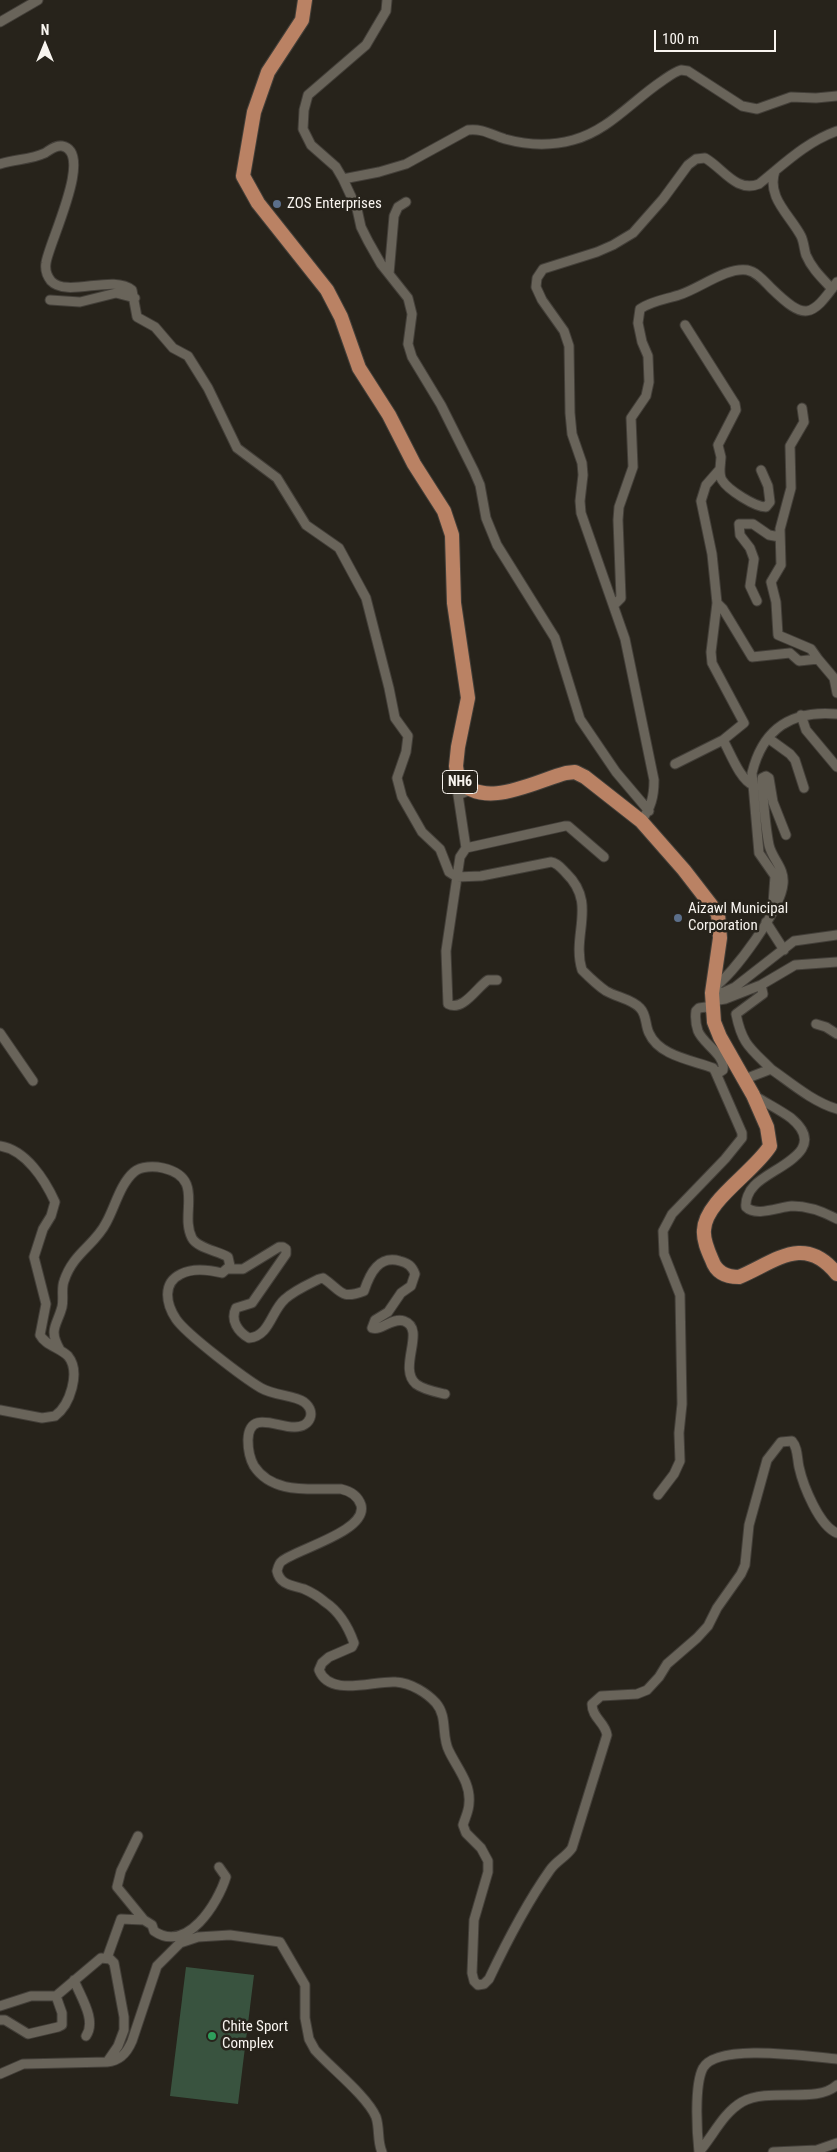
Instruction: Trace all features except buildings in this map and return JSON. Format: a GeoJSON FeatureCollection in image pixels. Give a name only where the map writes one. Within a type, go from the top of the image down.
{"type":"FeatureCollection","features":[{"type":"Feature","properties":{"kind":"highway","name":"NH6"},"geometry":{"type":"LineString","coordinates":[[305,0],[302,20],[268,72],[254,112],[243,176],[258,203],[327,290],[341,317],[359,368],[389,415],[414,464],[444,511],[452,535],[454,603],[468,698],[456,766],[458,779],[470,790],[488,793],[508,793],[555,775],[574,772],[585,777],[645,816],[718,914],[720,938],[713,998],[720,1037],[753,1095],[767,1127],[770,1146],[762,1159],[711,1208],[705,1220],[703,1232],[713,1263],[720,1273],[731,1277],[739,1277],[782,1255],[795,1252],[819,1258],[837,1274]]}},
{"type":"Feature","properties":{"kind":"street"},"geometry":{"type":"LineString","coordinates":[[0,22],[38,0]]}},
{"type":"Feature","properties":{"kind":"street"},"geometry":{"type":"LineString","coordinates":[[387,0],[386,12],[366,45],[308,95],[304,110],[303,129],[311,145],[336,167],[357,209],[361,227],[381,264],[411,304],[412,314],[408,344],[412,357],[441,405],[474,471],[480,485],[486,518],[497,545],[555,638],[580,718],[645,816]]}},
{"type":"Feature","properties":{"kind":"street"},"geometry":{"type":"LineString","coordinates":[[343,179],[379,172],[406,164],[468,130],[478,129],[504,138],[533,144],[550,144],[581,138],[606,126],[642,94],[681,70],[688,71],[742,106],[751,109],[791,97],[816,98],[837,96]]}},
{"type":"Feature","properties":{"kind":"street"},"geometry":{"type":"LineString","coordinates":[[645,816],[654,796],[654,780],[625,639],[581,513],[580,502],[583,476],[582,463],[572,434],[569,346],[564,331],[542,300],[536,287],[537,278],[542,269],[597,252],[633,233],[663,199],[688,165],[696,159],[702,157],[710,161],[732,180],[745,187],[759,184],[806,146],[823,136],[837,131]]}},
{"type":"Feature","properties":{"kind":"street"},"geometry":{"type":"LineString","coordinates":[[0,164],[28,159],[56,146],[63,146],[70,150],[74,158],[72,180],[63,216],[48,257],[47,274],[52,282],[60,286],[118,284],[132,290],[137,317],[155,327],[173,348],[188,356],[198,371],[237,448],[277,478],[306,526],[339,548],[366,598],[390,688],[395,718],[408,736],[406,752],[396,778],[402,798],[422,832],[440,849],[449,872],[457,877],[481,876],[551,862],[556,864],[579,888],[583,919],[578,944],[582,970],[606,990],[639,1006],[646,1017],[651,1037],[664,1049],[713,1068],[715,1071],[742,1132],[742,1138],[725,1159],[672,1214],[664,1230],[664,1254],[680,1295],[682,1404],[679,1433],[680,1462],[674,1474],[658,1495]]}},
{"type":"Feature","properties":{"kind":"street"},"geometry":{"type":"LineString","coordinates":[[614,605],[621,598],[619,507],[633,467],[631,418],[646,396],[649,382],[648,356],[642,342],[638,323],[640,308],[681,295],[733,272],[743,270],[753,272],[786,301],[802,311],[812,311],[816,308],[834,285],[814,270],[807,258],[801,237],[776,199],[773,185],[776,170]]}},
{"type":"Feature","properties":{"kind":"street"},"geometry":{"type":"LineString","coordinates":[[389,274],[394,216],[398,207],[406,202]]}},
{"type":"Feature","properties":{"kind":"street"},"geometry":{"type":"LineString","coordinates":[[50,300],[80,302],[116,293],[135,298]]}},
{"type":"Feature","properties":{"kind":"street"},"geometry":{"type":"LineString","coordinates":[[685,325],[735,404],[734,416],[718,445],[721,457],[722,481],[758,506],[766,506],[770,502],[768,486],[761,470]]}},
{"type":"Feature","properties":{"kind":"street"},"geometry":{"type":"LineString","coordinates":[[802,408],[805,418],[803,426],[792,440],[790,446],[791,488],[780,529],[781,565],[772,582],[776,602],[777,633],[780,637],[803,644],[811,649],[834,678],[837,693]]}},
{"type":"Feature","properties":{"kind":"street"},"geometry":{"type":"LineString","coordinates":[[675,764],[723,740],[740,728],[744,721],[712,664],[711,652],[716,603],[712,554],[701,501],[706,485],[720,469]]}},
{"type":"Feature","properties":{"kind":"street"},"geometry":{"type":"LineString","coordinates":[[757,601],[750,586],[754,559],[750,548],[740,535],[739,524],[753,524],[769,535],[780,538]]}},
{"type":"Feature","properties":{"kind":"street"},"geometry":{"type":"LineString","coordinates":[[716,603],[723,609],[752,657],[790,653],[798,661],[818,659]]}},
{"type":"Feature","properties":{"kind":"street"},"geometry":{"type":"LineString","coordinates":[[773,910],[775,876],[759,853],[752,773],[755,763],[768,738],[785,722],[800,715],[821,712],[837,714]]}},
{"type":"Feature","properties":{"kind":"street"},"geometry":{"type":"LineString","coordinates":[[800,715],[806,730],[837,767]]}},
{"type":"Feature","properties":{"kind":"street"},"geometry":{"type":"LineString","coordinates":[[768,738],[795,760],[804,788]]}},
{"type":"Feature","properties":{"kind":"street"},"geometry":{"type":"LineString","coordinates":[[723,740],[740,772],[748,783],[753,785]]}},
{"type":"Feature","properties":{"kind":"street"},"geometry":{"type":"LineString","coordinates":[[715,1071],[720,1072],[723,1070],[723,1063],[698,1032],[695,1019],[696,1011],[699,1008],[706,1007],[726,977],[749,949],[773,910],[782,891],[783,874],[770,846],[762,784],[762,778],[766,776],[769,778],[773,802],[786,835]]}},
{"type":"Feature","properties":{"kind":"street"},"geometry":{"type":"LineString","coordinates":[[470,790],[458,795],[466,848],[460,857],[446,951],[448,1004],[456,1005],[471,998],[488,980],[498,980]]}},
{"type":"Feature","properties":{"kind":"street"},"geometry":{"type":"LineString","coordinates":[[466,848],[568,826],[604,857]]}},
{"type":"Feature","properties":{"kind":"street"},"geometry":{"type":"LineString","coordinates":[[766,922],[784,950]]}},
{"type":"Feature","properties":{"kind":"street"},"geometry":{"type":"LineString","coordinates":[[713,998],[735,987],[794,942],[837,934]]}},
{"type":"Feature","properties":{"kind":"street"},"geometry":{"type":"LineString","coordinates":[[713,998],[724,999],[761,985],[795,965],[837,962]]}},
{"type":"Feature","properties":{"kind":"street"},"geometry":{"type":"LineString","coordinates":[[761,985],[763,994],[736,1014],[740,1034],[750,1049],[771,1069],[790,1083],[837,1109]]}},
{"type":"Feature","properties":{"kind":"street"},"geometry":{"type":"LineString","coordinates":[[816,1024],[826,1027],[837,1034]]}},
{"type":"Feature","properties":{"kind":"street"},"geometry":{"type":"LineString","coordinates":[[0,1033],[33,1081]]}},
{"type":"Feature","properties":{"kind":"street"},"geometry":{"type":"LineString","coordinates":[[745,1079],[771,1069]]}},
{"type":"Feature","properties":{"kind":"street"},"geometry":{"type":"LineString","coordinates":[[753,1095],[791,1118],[802,1131],[804,1143],[797,1156],[754,1185],[746,1200],[746,1207],[755,1211],[792,1206],[802,1207],[837,1219]]}},
{"type":"Feature","properties":{"kind":"street"},"geometry":{"type":"LineString","coordinates":[[0,1146],[21,1154],[50,1190],[55,1202],[43,1229],[34,1257],[46,1304],[41,1337],[60,1350],[71,1361],[74,1375],[70,1395],[59,1413],[48,1418],[0,1410]]}},
{"type":"Feature","properties":{"kind":"street"},"geometry":{"type":"LineString","coordinates":[[60,1350],[54,1338],[53,1330],[61,1309],[64,1280],[78,1254],[100,1232],[127,1180],[138,1169],[146,1167],[161,1168],[175,1172],[184,1180],[189,1191],[188,1222],[192,1239],[203,1247],[228,1257],[230,1261],[229,1269]]}},
{"type":"Feature","properties":{"kind":"street"},"geometry":{"type":"LineString","coordinates":[[446,1394],[423,1388],[412,1380],[409,1366],[413,1331],[409,1324],[402,1320],[372,1328],[375,1320],[388,1312],[401,1293],[411,1286],[415,1274],[410,1266],[395,1260],[381,1262],[370,1275],[364,1291],[350,1296],[342,1294],[323,1278],[291,1293],[276,1309],[271,1320],[260,1334],[249,1338],[237,1327],[234,1312],[236,1308],[252,1303],[286,1254],[286,1249],[279,1247],[243,1269],[229,1269],[222,1273],[209,1270],[182,1273],[170,1284],[168,1304],[177,1320],[222,1359],[260,1388],[273,1394],[304,1402],[310,1409],[312,1415],[309,1422],[303,1427],[293,1427],[271,1422],[251,1426],[248,1431],[248,1446],[255,1468],[283,1488],[348,1490],[360,1502],[361,1514],[351,1526],[333,1537],[282,1561],[277,1571],[278,1577],[283,1582],[305,1590],[326,1603],[341,1616],[349,1629],[354,1643],[352,1647],[329,1657],[322,1663],[319,1670],[322,1676],[331,1682],[353,1687],[390,1682],[412,1686],[436,1703],[442,1712],[446,1742],[464,1775],[469,1794],[468,1810],[463,1826],[466,1834],[481,1848],[488,1861],[488,1872],[474,1920],[472,1973],[474,1981],[478,1985],[484,1984],[489,1979],[527,1906],[551,1867],[568,1854],[572,1848],[607,1735],[605,1726],[596,1718],[592,1704],[601,1696],[637,1694],[647,1690],[667,1664],[708,1626],[717,1608],[741,1574],[745,1565],[749,1525],[767,1460],[781,1442],[792,1441],[796,1446],[798,1466],[805,1487],[824,1524],[837,1533]]}},
{"type":"Feature","properties":{"kind":"street"},"geometry":{"type":"LineString","coordinates":[[138,1836],[121,1871],[117,1887],[144,1920],[152,1925],[154,1930],[165,1936],[181,1934],[194,1928],[209,1912],[226,1877],[219,1867]]}},
{"type":"Feature","properties":{"kind":"street"},"geometry":{"type":"LineString","coordinates":[[107,1958],[121,1919],[144,1920]]}},
{"type":"Feature","properties":{"kind":"street"},"geometry":{"type":"LineString","coordinates":[[0,2074],[23,2064],[107,2062],[117,2060],[129,2049],[157,1966],[168,1953],[188,1939],[230,1935],[280,1942],[305,1985],[305,2018],[309,2039],[318,2054],[367,2104],[375,2116],[379,2127],[379,2143],[382,2152]]}},
{"type":"Feature","properties":{"kind":"street"},"geometry":{"type":"LineString","coordinates":[[0,2006],[31,1996],[56,1996],[102,1958],[112,1960],[124,2024],[120,2042],[107,2062]]}},
{"type":"Feature","properties":{"kind":"street"},"geometry":{"type":"LineString","coordinates":[[74,1980],[90,2019],[90,2029],[86,2036]]}},
{"type":"Feature","properties":{"kind":"street"},"geometry":{"type":"LineString","coordinates":[[0,2020],[5,2020],[28,2034],[58,2027],[62,2025],[62,2020],[56,1996]]}},
{"type":"Feature","properties":{"kind":"street"},"geometry":{"type":"LineString","coordinates":[[699,2152],[698,2098],[702,2071],[706,2064],[731,2054],[756,2053],[837,2059]]}},
{"type":"Feature","properties":{"kind":"street"},"geometry":{"type":"LineString","coordinates":[[821,2093],[837,2085]]}},
{"type":"Feature","properties":{"kind":"street"},"geometry":{"type":"LineString","coordinates":[[699,2152],[725,2117],[743,2102],[767,2094],[821,2093],[829,2096],[837,2093]]}},
{"type":"Feature","properties":{"kind":"street"},"geometry":{"type":"LineString","coordinates":[[773,2152],[817,2150],[837,2143]]}},
{"type":"Feature","properties":{"kind":"green space","name":"Chite Sport Complex"},"geometry":{"type":"Polygon","coordinates":[[[186,1967],[254,1975],[238,2104],[170,2096],[186,1967]]]}},
{"type":"Feature","properties":{"kind":"place","name":"ZOS Enterprises"},"geometry":{"type":"Point","coordinates":[277,204]}},
{"type":"Feature","properties":{"kind":"place","name":"Aizawl Municipal Corporation"},"geometry":{"type":"Point","coordinates":[678,918]}},
{"type":"Feature","properties":{"kind":"place","name":"Chite Sport Complex"},"geometry":{"type":"Point","coordinates":[212,2036]}}]}
